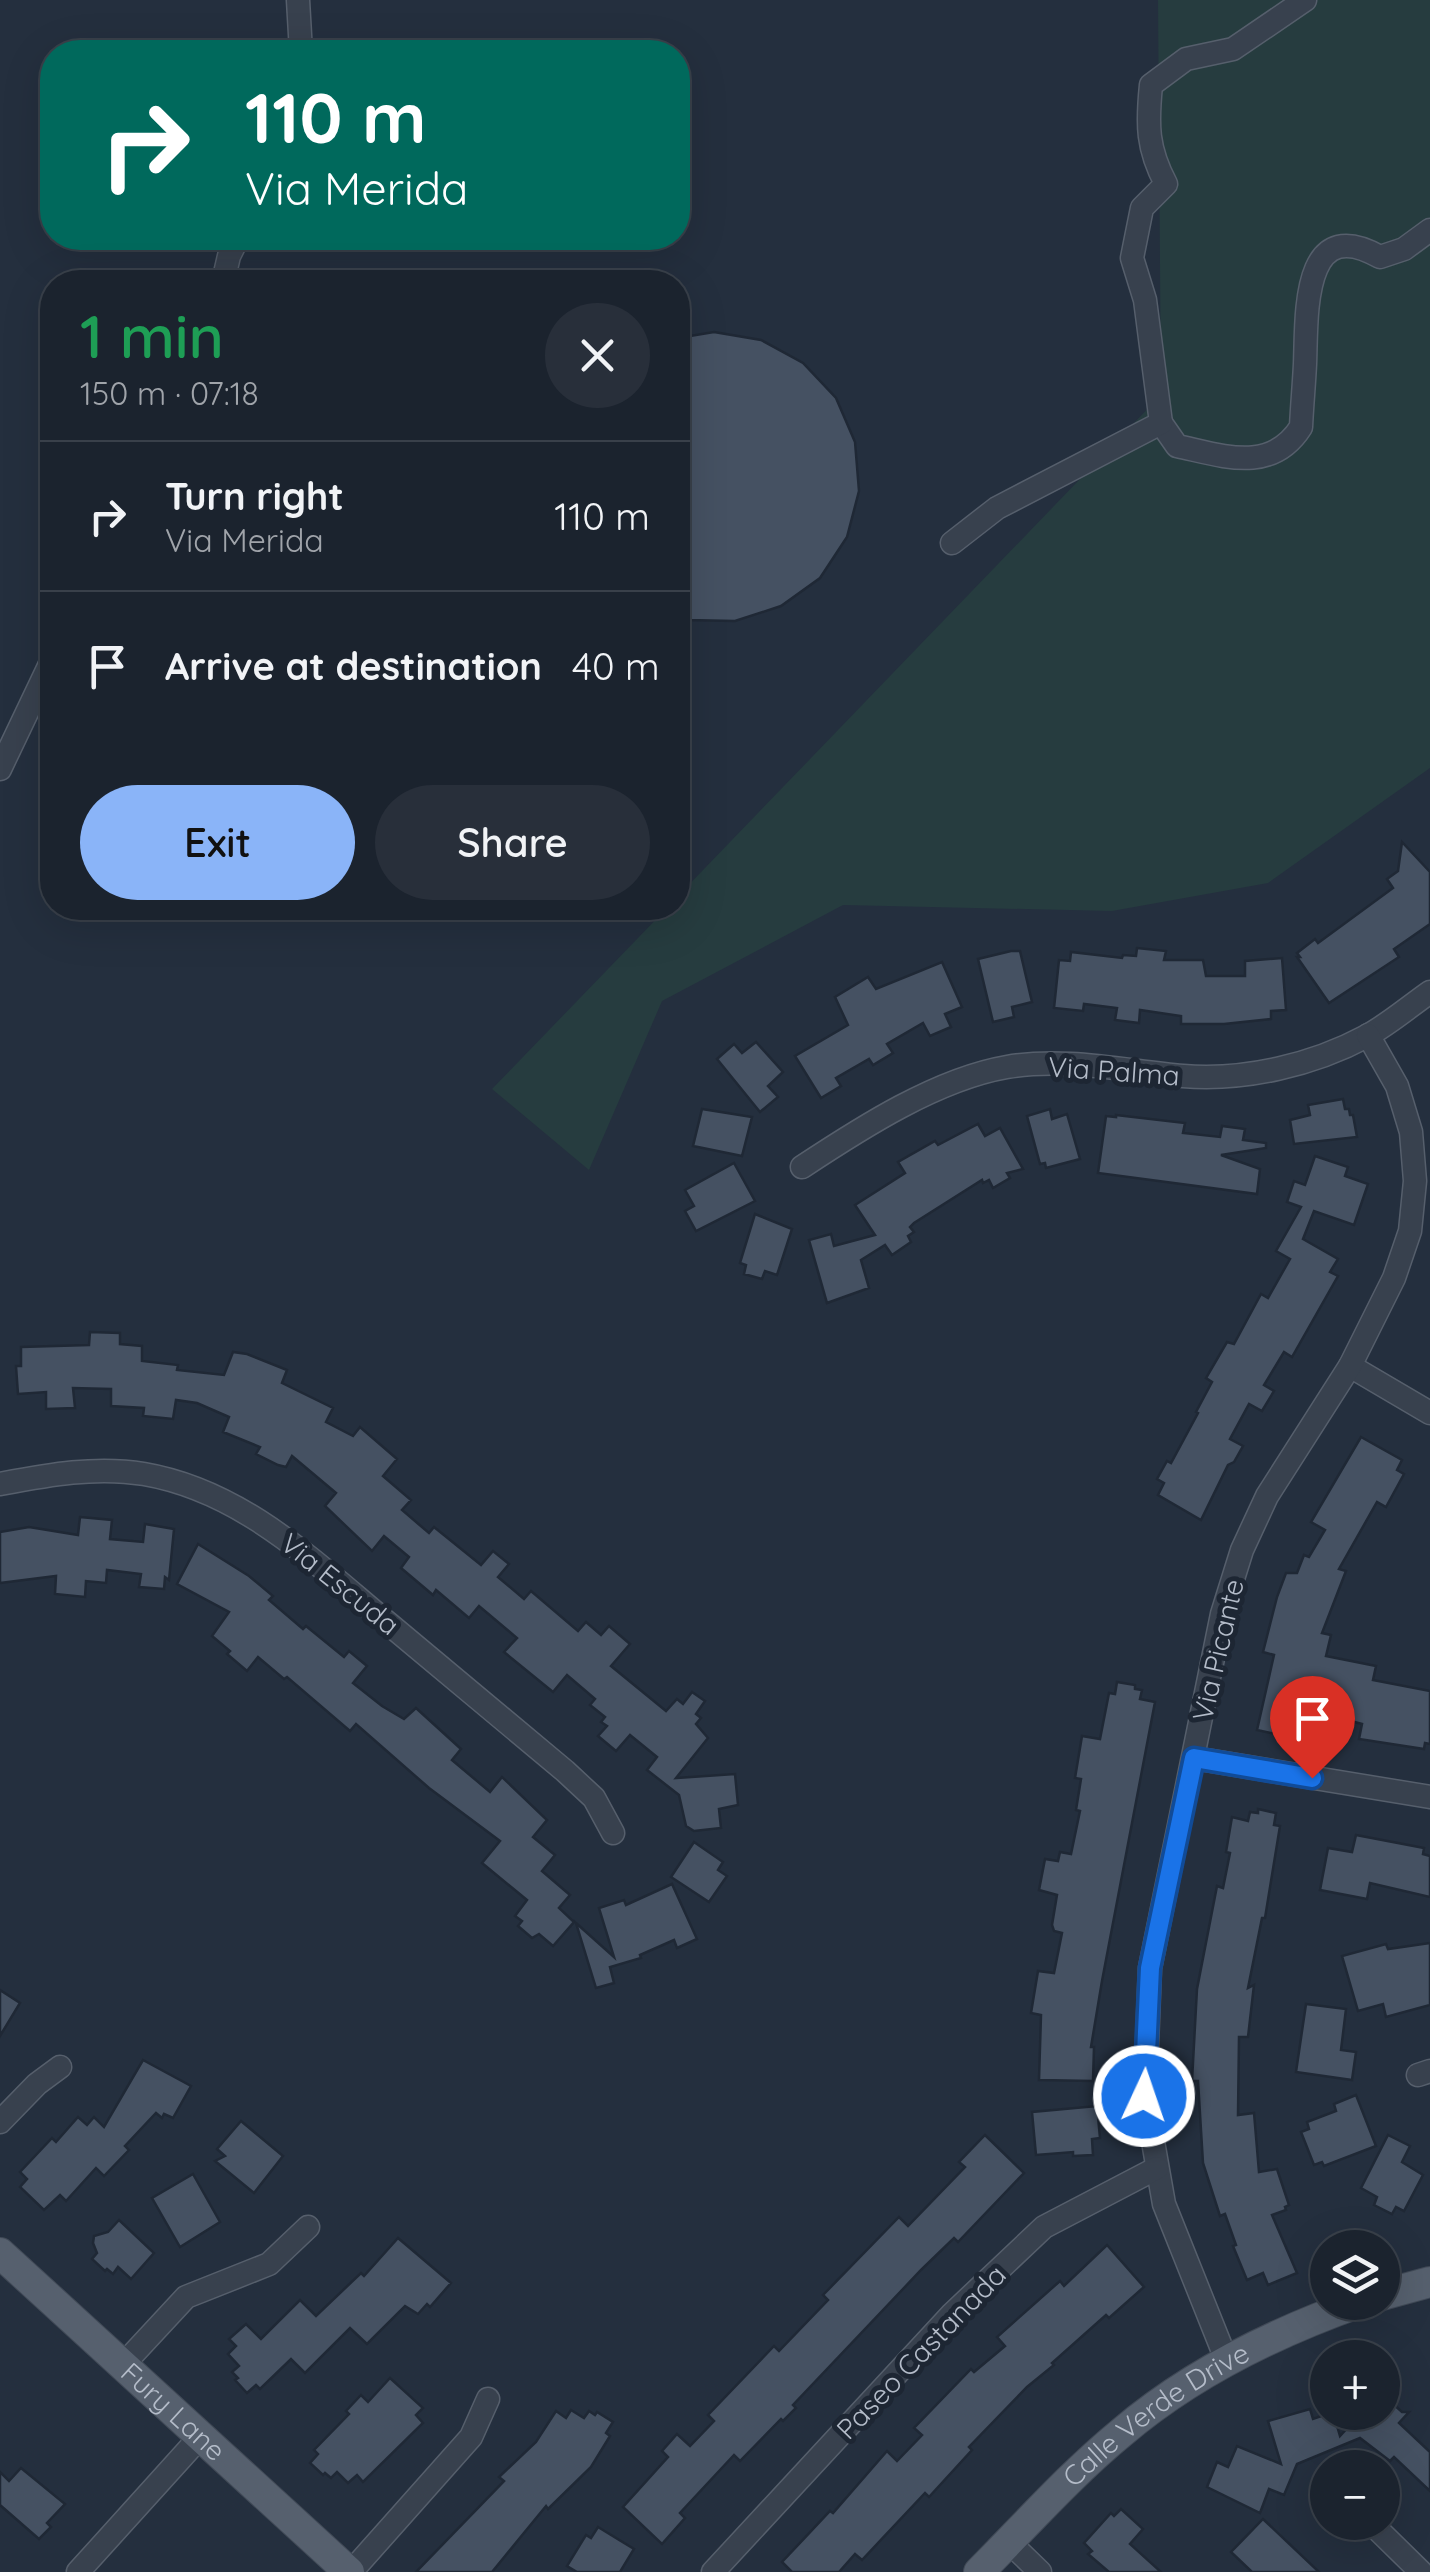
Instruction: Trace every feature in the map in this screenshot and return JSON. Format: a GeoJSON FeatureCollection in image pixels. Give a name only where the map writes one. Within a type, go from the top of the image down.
{"type":"FeatureCollection","features":[{"type":"Feature","properties":{"kind":"main road","name":"Fury Lane"},"geometry":{"type":"LineString","coordinates":[[0,2253],[350,2572]]}},
{"type":"Feature","properties":{"kind":"main road"},"geometry":{"type":"LineString","coordinates":[[1400,2290],[1430,2282]]}},
{"type":"Feature","properties":{"kind":"main road","name":"Calle Verde Drive"},"geometry":{"type":"LineString","coordinates":[[979,2572],[1122,2431],[1226,2359],[1319,2320]]}},
{"type":"Feature","properties":{"kind":"street"},"geometry":{"type":"LineString","coordinates":[[298,0],[300,40]]}},
{"type":"Feature","properties":{"kind":"street"},"geometry":{"type":"LineString","coordinates":[[1304,0],[1233,49],[1186,59],[1152,85],[1148,124],[1153,160],[1166,184],[1142,208],[1132,258],[1145,300],[1161,423],[1177,446],[1233,458],[1278,454],[1302,427],[1309,284],[1322,256],[1347,244],[1380,257],[1404,250],[1430,230]]}},
{"type":"Feature","properties":{"kind":"street"},"geometry":{"type":"LineString","coordinates":[[952,543],[997,508],[1161,423]]}},
{"type":"Feature","properties":{"kind":"street"},"geometry":{"type":"LineString","coordinates":[[0,769],[40,685]]}},
{"type":"Feature","properties":{"kind":"street","name":"Via Palma"},"geometry":{"type":"LineString","coordinates":[[802,1167],[851,1134],[949,1084],[1008,1067],[1073,1064],[1188,1077],[1298,1065],[1368,1036],[1430,992]]}},
{"type":"Feature","properties":{"kind":"street","name":"Via Picante"},"geometry":{"type":"LineString","coordinates":[[1226,2359],[1164,2204],[1157,2168],[1144,2096],[1150,1968],[1222,1614],[1242,1550],[1267,1496],[1350,1366],[1403,1255],[1412,1218],[1414,1156],[1405,1109],[1386,1064],[1368,1036]]}},
{"type":"Feature","properties":{"kind":"street"},"geometry":{"type":"LineString","coordinates":[[1350,1366],[1430,1413]]}},
{"type":"Feature","properties":{"kind":"street","name":"Via Escuda"},"geometry":{"type":"LineString","coordinates":[[0,1484],[86,1471],[142,1474],[194,1488],[246,1512],[301,1550],[565,1770],[594,1798],[614,1833]]}},
{"type":"Feature","properties":{"kind":"street"},"geometry":{"type":"LineString","coordinates":[[1194,1758],[1430,1797]]}},
{"type":"Feature","properties":{"kind":"street"},"geometry":{"type":"LineString","coordinates":[[0,2122],[37,2084],[60,2067]]}},
{"type":"Feature","properties":{"kind":"street","name":"Paseo Castanada"},"geometry":{"type":"LineString","coordinates":[[713,2572],[952,2314],[1044,2227],[1157,2168]]}},
{"type":"Feature","properties":{"kind":"street"},"geometry":{"type":"LineString","coordinates":[[121,2367],[186,2296],[268,2264],[308,2227]]}},
{"type":"Feature","properties":{"kind":"street"},"geometry":{"type":"LineString","coordinates":[[350,2572],[471,2437],[488,2398]]}},
{"type":"Feature","properties":{"kind":"street"},"geometry":{"type":"LineString","coordinates":[[78,2572],[200,2438]]}},
{"type":"Feature","properties":{"kind":"street"},"geometry":{"type":"LineString","coordinates":[[1388,2540],[1421,2572]]}},
{"type":"Feature","properties":{"kind":"street"},"geometry":{"type":"LineString","coordinates":[[1009,2542],[1040,2572]]}},
{"type":"Feature","properties":{"kind":"green space"},"geometry":{"type":"Polygon","coordinates":[[[1158,0],[1430,0],[1430,768],[1268,883],[1112,911],[843,905],[662,1001],[589,1170],[492,1089],[655,920],[690,920],[690,884],[1161,395],[1158,0]]]}},
{"type":"Feature","properties":{"kind":"building"},"geometry":{"type":"Polygon","coordinates":[[[714,332],[761,340],[803,363],[836,398],[855,442],[859,491],[847,537],[820,578],[781,606],[735,621],[690,620],[690,336],[714,332]]]}},
{"type":"Feature","properties":{"kind":"building"},"geometry":{"type":"Polygon","coordinates":[[[1402,842],[1430,872],[1430,924],[1394,949],[1399,957],[1329,1003],[1297,953],[1315,939],[1318,943],[1393,888],[1387,879],[1398,871],[1402,842]]]}},
{"type":"Feature","properties":{"kind":"building"},"geometry":{"type":"Polygon","coordinates":[[[1137,948],[1166,951],[1164,960],[1203,960],[1206,976],[1245,976],[1245,961],[1282,958],[1286,1010],[1271,1011],[1271,1019],[1181,1024],[1181,1016],[1140,1010],[1139,1023],[1115,1020],[1117,1008],[1084,1004],[1083,1011],[1054,1008],[1059,960],[1070,961],[1071,952],[1136,956],[1137,948]]]}},
{"type":"Feature","properties":{"kind":"building"},"geometry":{"type":"Polygon","coordinates":[[[1020,951],[1032,1002],[1012,1007],[1014,1017],[993,1022],[978,959],[1020,951]]]}},
{"type":"Feature","properties":{"kind":"building"},"geometry":{"type":"Polygon","coordinates":[[[942,962],[962,1007],[945,1014],[951,1027],[930,1036],[923,1023],[887,1044],[893,1053],[873,1065],[869,1059],[836,1078],[841,1086],[821,1098],[795,1056],[848,1025],[835,997],[868,977],[876,989],[942,962]]]}},
{"type":"Feature","properties":{"kind":"building"},"geometry":{"type":"Polygon","coordinates":[[[756,1042],[783,1072],[768,1086],[778,1097],[760,1112],[717,1059],[734,1044],[742,1053],[756,1042]]]}},
{"type":"Feature","properties":{"kind":"building"},"geometry":{"type":"Polygon","coordinates":[[[1343,1099],[1345,1109],[1353,1115],[1357,1137],[1294,1144],[1290,1120],[1310,1115],[1308,1105],[1343,1099]]]}},
{"type":"Feature","properties":{"kind":"building"},"geometry":{"type":"Polygon","coordinates":[[[702,1109],[752,1117],[742,1156],[693,1146],[702,1109]]]}},
{"type":"Feature","properties":{"kind":"building"},"geometry":{"type":"Polygon","coordinates":[[[1050,1109],[1052,1119],[1067,1114],[1080,1159],[1046,1168],[1045,1163],[1040,1164],[1027,1116],[1050,1109]]]}},
{"type":"Feature","properties":{"kind":"building"},"geometry":{"type":"Polygon","coordinates":[[[1106,1116],[1185,1123],[1183,1133],[1220,1137],[1222,1126],[1245,1129],[1243,1140],[1266,1143],[1266,1148],[1221,1155],[1260,1169],[1257,1194],[1098,1173],[1106,1116]]]}},
{"type":"Feature","properties":{"kind":"building"},"geometry":{"type":"Polygon","coordinates":[[[978,1124],[985,1136],[1000,1128],[1023,1169],[1007,1173],[1010,1178],[993,1188],[989,1180],[982,1180],[914,1223],[910,1227],[914,1232],[908,1236],[911,1242],[892,1255],[885,1245],[861,1260],[869,1288],[827,1303],[809,1240],[831,1234],[834,1246],[875,1235],[855,1205],[905,1173],[898,1162],[935,1141],[938,1145],[978,1124]]]}},
{"type":"Feature","properties":{"kind":"building"},"geometry":{"type":"Polygon","coordinates":[[[1315,1156],[1348,1167],[1345,1176],[1368,1184],[1354,1225],[1314,1211],[1303,1239],[1338,1259],[1330,1272],[1338,1276],[1292,1357],[1284,1352],[1264,1385],[1274,1391],[1262,1411],[1249,1404],[1230,1439],[1243,1446],[1228,1465],[1201,1520],[1158,1495],[1164,1483],[1157,1479],[1167,1461],[1171,1463],[1198,1413],[1212,1382],[1206,1378],[1227,1342],[1234,1344],[1261,1294],[1268,1298],[1290,1259],[1276,1251],[1301,1207],[1287,1202],[1294,1181],[1305,1185],[1315,1156]]]}},
{"type":"Feature","properties":{"kind":"building"},"geometry":{"type":"Polygon","coordinates":[[[734,1163],[755,1201],[696,1231],[685,1211],[694,1206],[685,1190],[734,1163]]]}},
{"type":"Feature","properties":{"kind":"building"},"geometry":{"type":"Polygon","coordinates":[[[755,1214],[792,1229],[777,1275],[765,1271],[762,1279],[744,1274],[746,1265],[740,1263],[755,1214]]]}},
{"type":"Feature","properties":{"kind":"building"},"geometry":{"type":"Polygon","coordinates":[[[90,1332],[120,1333],[120,1344],[142,1346],[142,1361],[178,1365],[177,1370],[224,1375],[233,1352],[247,1354],[287,1370],[282,1383],[333,1408],[326,1422],[353,1436],[360,1427],[397,1459],[383,1476],[411,1500],[402,1510],[429,1533],[434,1527],[481,1565],[493,1551],[509,1564],[498,1577],[524,1599],[531,1591],[578,1631],[586,1622],[601,1635],[609,1626],[630,1644],[611,1666],[666,1711],[677,1699],[683,1704],[692,1692],[705,1701],[696,1714],[701,1718],[696,1724],[708,1738],[676,1778],[735,1774],[738,1805],[719,1809],[721,1828],[694,1831],[686,1826],[679,1795],[647,1770],[657,1757],[630,1735],[616,1751],[598,1736],[607,1726],[601,1722],[605,1717],[590,1705],[595,1699],[567,1675],[553,1692],[504,1652],[517,1638],[479,1606],[469,1618],[436,1590],[433,1595],[401,1568],[409,1557],[384,1536],[372,1551],[325,1506],[336,1493],[292,1456],[286,1467],[278,1465],[256,1454],[260,1447],[223,1432],[229,1417],[197,1403],[176,1400],[173,1419],[143,1416],[144,1408],[111,1406],[111,1389],[73,1388],[75,1408],[46,1409],[46,1392],[18,1394],[16,1366],[21,1366],[21,1347],[89,1345],[90,1332]]]}},
{"type":"Feature","properties":{"kind":"building"},"geometry":{"type":"Polygon","coordinates":[[[1361,1437],[1402,1460],[1397,1470],[1404,1474],[1386,1507],[1377,1502],[1339,1569],[1346,1571],[1322,1633],[1331,1635],[1326,1656],[1376,1666],[1373,1680],[1430,1691],[1430,1744],[1425,1743],[1424,1749],[1359,1739],[1362,1724],[1309,1710],[1306,1729],[1297,1727],[1295,1738],[1257,1730],[1274,1655],[1263,1652],[1277,1597],[1286,1573],[1297,1573],[1304,1555],[1309,1557],[1325,1530],[1311,1522],[1361,1437]]]}},
{"type":"Feature","properties":{"kind":"building"},"geometry":{"type":"Polygon","coordinates":[[[80,1517],[112,1520],[110,1539],[143,1542],[145,1524],[174,1529],[169,1580],[165,1577],[164,1589],[139,1587],[141,1574],[107,1570],[106,1583],[86,1581],[85,1597],[55,1594],[56,1576],[0,1583],[0,1532],[29,1527],[78,1535],[80,1517]]]}},
{"type":"Feature","properties":{"kind":"building"},"geometry":{"type":"Polygon","coordinates":[[[198,1544],[249,1576],[273,1596],[269,1600],[303,1629],[306,1626],[344,1657],[349,1651],[367,1666],[353,1683],[404,1719],[416,1708],[461,1749],[452,1760],[490,1792],[502,1777],[547,1820],[533,1837],[555,1855],[542,1871],[570,1895],[559,1908],[574,1922],[553,1946],[539,1934],[532,1938],[518,1926],[522,1921],[515,1916],[527,1900],[482,1863],[500,1841],[429,1788],[356,1724],[350,1731],[258,1657],[247,1671],[227,1654],[230,1651],[212,1636],[229,1612],[177,1584],[198,1544]]]}},
{"type":"Feature","properties":{"kind":"building"},"geometry":{"type":"Polygon","coordinates":[[[1117,1682],[1135,1685],[1135,1689],[1142,1690],[1140,1699],[1155,1702],[1091,2047],[1093,2081],[1039,2080],[1041,2015],[1031,2013],[1038,1971],[1054,1973],[1062,1933],[1054,1931],[1052,1925],[1057,1895],[1039,1890],[1045,1859],[1058,1861],[1060,1852],[1071,1854],[1080,1811],[1076,1810],[1081,1779],[1075,1778],[1082,1736],[1100,1739],[1109,1693],[1115,1694],[1117,1682]]]}},
{"type":"Feature","properties":{"kind":"building"},"geometry":{"type":"Polygon","coordinates":[[[1258,1809],[1276,1813],[1274,1825],[1280,1826],[1265,1918],[1248,1988],[1254,1985],[1248,2037],[1239,2037],[1238,2115],[1254,2113],[1259,2172],[1277,2169],[1289,2205],[1272,2215],[1297,2273],[1268,2285],[1263,2273],[1247,2280],[1225,2214],[1220,2216],[1203,2163],[1198,2081],[1192,2081],[1197,1989],[1217,1886],[1223,1888],[1232,1817],[1248,1821],[1250,1812],[1258,1813],[1258,1809]]]}},
{"type":"Feature","properties":{"kind":"building"},"geometry":{"type":"Polygon","coordinates":[[[1356,1835],[1424,1848],[1423,1854],[1430,1856],[1430,1897],[1370,1883],[1367,1899],[1320,1890],[1328,1848],[1352,1852],[1356,1835]]]}},
{"type":"Feature","properties":{"kind":"building"},"geometry":{"type":"Polygon","coordinates":[[[694,1842],[723,1862],[718,1870],[727,1876],[709,1902],[671,1877],[694,1842]]]}},
{"type":"Feature","properties":{"kind":"building"},"geometry":{"type":"Polygon","coordinates":[[[672,1884],[697,1939],[677,1948],[674,1940],[640,1955],[641,1958],[610,1967],[614,1983],[596,1988],[576,1923],[614,1957],[599,1908],[624,1900],[626,1905],[672,1884]]]}},
{"type":"Feature","properties":{"kind":"building"},"geometry":{"type":"Polygon","coordinates":[[[1430,1943],[1430,2005],[1386,2017],[1383,2004],[1358,2011],[1342,1956],[1386,1944],[1388,1949],[1430,1943]]]}},
{"type":"Feature","properties":{"kind":"building"},"geometry":{"type":"Polygon","coordinates":[[[0,1990],[20,2003],[0,2036],[0,1990]]]}},
{"type":"Feature","properties":{"kind":"building"},"geometry":{"type":"Polygon","coordinates":[[[1306,2004],[1346,2009],[1341,2050],[1356,2052],[1352,2080],[1296,2072],[1306,2004]]]}},
{"type":"Feature","properties":{"kind":"building"},"geometry":{"type":"Polygon","coordinates":[[[143,2060],[191,2086],[173,2118],[164,2114],[162,2118],[156,2113],[104,2176],[96,2168],[66,2201],[60,2195],[44,2210],[20,2187],[27,2179],[20,2172],[52,2138],[56,2142],[78,2117],[87,2125],[94,2117],[104,2127],[143,2060]]]}},
{"type":"Feature","properties":{"kind":"building"},"geometry":{"type":"Polygon","coordinates":[[[1356,2095],[1376,2146],[1324,2166],[1322,2162],[1314,2165],[1301,2132],[1309,2129],[1307,2122],[1336,2111],[1334,2104],[1356,2095]]]}},
{"type":"Feature","properties":{"kind":"building"},"geometry":{"type":"Polygon","coordinates":[[[1097,2106],[1100,2138],[1092,2139],[1093,2155],[1036,2155],[1032,2112],[1097,2106]]]}},
{"type":"Feature","properties":{"kind":"building"},"geometry":{"type":"Polygon","coordinates":[[[241,2121],[283,2156],[254,2193],[215,2161],[225,2156],[217,2149],[241,2121]]]}},
{"type":"Feature","properties":{"kind":"building"},"geometry":{"type":"Polygon","coordinates":[[[985,2135],[1024,2173],[958,2242],[954,2238],[921,2270],[793,2405],[796,2408],[783,2421],[740,2461],[734,2455],[680,2513],[685,2518],[662,2544],[623,2507],[668,2457],[662,2451],[677,2434],[690,2446],[714,2421],[708,2415],[774,2346],[779,2351],[828,2300],[823,2295],[899,2217],[908,2226],[965,2167],[959,2162],[985,2135]]]}},
{"type":"Feature","properties":{"kind":"building"},"geometry":{"type":"Polygon","coordinates":[[[1388,2135],[1410,2146],[1402,2162],[1423,2175],[1404,2211],[1396,2207],[1392,2214],[1374,2205],[1377,2197],[1361,2188],[1388,2135]]]}},
{"type":"Feature","properties":{"kind":"building"},"geometry":{"type":"Polygon","coordinates":[[[193,2174],[220,2222],[180,2247],[152,2198],[193,2174]]]}},
{"type":"Feature","properties":{"kind":"building"},"geometry":{"type":"Polygon","coordinates":[[[119,2220],[154,2253],[131,2279],[118,2267],[113,2274],[105,2271],[92,2259],[97,2253],[94,2236],[108,2232],[119,2220]]]}},
{"type":"Feature","properties":{"kind":"building"},"geometry":{"type":"Polygon","coordinates":[[[398,2238],[451,2283],[430,2307],[427,2304],[418,2314],[405,2306],[367,2344],[350,2328],[305,2373],[291,2359],[260,2389],[256,2385],[247,2393],[232,2372],[239,2366],[228,2354],[236,2346],[229,2339],[246,2324],[261,2339],[300,2300],[316,2316],[361,2273],[364,2276],[398,2238]]]}},
{"type":"Feature","properties":{"kind":"building"},"geometry":{"type":"Polygon","coordinates":[[[1107,2245],[1144,2287],[1109,2318],[1106,2315],[1027,2387],[969,2447],[972,2450],[929,2497],[925,2493],[862,2560],[855,2554],[839,2572],[792,2572],[782,2562],[830,2511],[833,2513],[887,2451],[897,2461],[922,2435],[914,2428],[971,2369],[974,2372],[1005,2346],[997,2337],[1060,2281],[1064,2286],[1107,2245]]]}},
{"type":"Feature","properties":{"kind":"building"},"geometry":{"type":"Polygon","coordinates":[[[390,2378],[423,2408],[416,2415],[423,2423],[363,2482],[357,2475],[348,2483],[337,2472],[331,2478],[323,2475],[310,2463],[318,2454],[314,2450],[349,2414],[346,2411],[361,2395],[368,2402],[390,2378]]]}},
{"type":"Feature","properties":{"kind":"building"},"geometry":{"type":"Polygon","coordinates":[[[1310,2409],[1310,2430],[1338,2430],[1340,2436],[1346,2430],[1400,2430],[1400,2424],[1430,2452],[1430,2491],[1400,2463],[1400,2450],[1376,2450],[1360,2438],[1331,2450],[1310,2450],[1310,2459],[1297,2464],[1284,2495],[1269,2489],[1260,2513],[1207,2487],[1217,2462],[1228,2467],[1237,2446],[1281,2464],[1268,2421],[1310,2409]]]}},
{"type":"Feature","properties":{"kind":"building"},"geometry":{"type":"Polygon","coordinates":[[[571,2410],[584,2418],[589,2411],[595,2415],[597,2412],[613,2422],[606,2433],[610,2436],[591,2467],[548,2509],[546,2506],[492,2572],[416,2572],[504,2481],[499,2477],[536,2442],[556,2411],[566,2418],[571,2410]]]}},
{"type":"Feature","properties":{"kind":"building"},"geometry":{"type":"Polygon","coordinates":[[[21,2468],[65,2504],[47,2523],[51,2527],[39,2539],[0,2505],[0,2472],[9,2481],[21,2468]]]}},
{"type":"Feature","properties":{"kind":"building"},"geometry":{"type":"Polygon","coordinates":[[[1121,2509],[1143,2529],[1130,2544],[1161,2572],[1109,2572],[1088,2554],[1092,2551],[1084,2543],[1111,2513],[1114,2516],[1121,2509]]]}},
{"type":"Feature","properties":{"kind":"building"},"geometry":{"type":"Polygon","coordinates":[[[1263,2519],[1319,2572],[1252,2572],[1231,2552],[1263,2519]]]}},
{"type":"Feature","properties":{"kind":"building"},"geometry":{"type":"Polygon","coordinates":[[[598,2527],[634,2549],[620,2572],[577,2572],[567,2566],[586,2535],[591,2538],[598,2527]]]}},
{"type":"Feature","properties":{"kind":"route"},"geometry":{"type":"LineString","coordinates":[[1144,2096],[1150,1968],[1194,1758],[1312,1778]]}}]}
